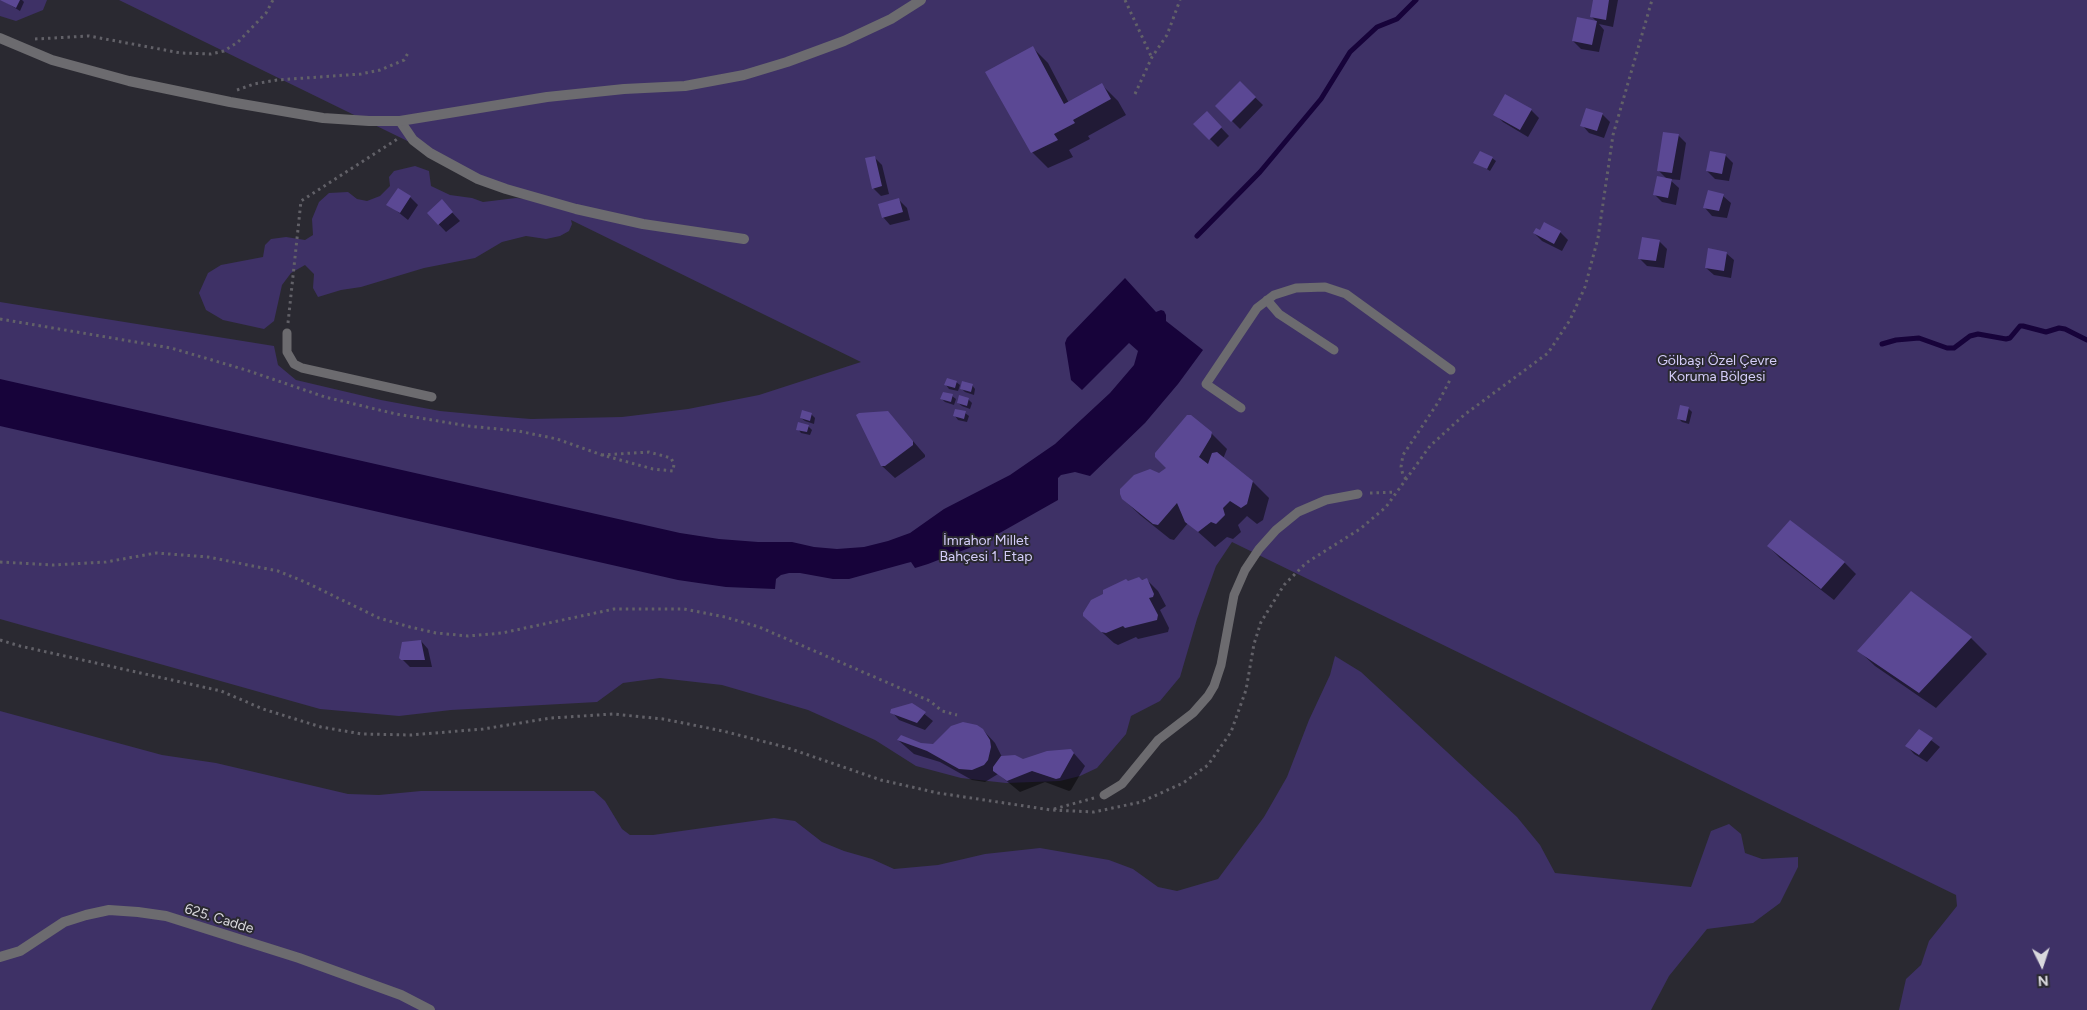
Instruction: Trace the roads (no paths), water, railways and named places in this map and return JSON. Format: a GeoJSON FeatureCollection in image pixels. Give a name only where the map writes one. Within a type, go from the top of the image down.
{"type":"FeatureCollection","features":[{"type":"Feature","properties":{"kind":"street"},"geometry":{"type":"LineString","coordinates":[[5,40],[52,60],[129,81],[222,101],[323,118],[369,122],[400,121],[547,97],[624,89],[685,86],[744,75],[844,42],[891,19],[921,0]]}},
{"type":"Feature","properties":{"kind":"street"},"geometry":{"type":"LineString","coordinates":[[400,121],[413,140],[430,153],[454,167],[506,189],[576,209],[643,224],[744,239]]}},
{"type":"Feature","properties":{"kind":"street","name":"625. Cadde"},"geometry":{"type":"LineString","coordinates":[[0,957],[20,951],[64,922],[110,910],[138,912],[166,916],[298,958],[400,994],[430,1010]]}},
{"type":"Feature","properties":{"kind":"lane"},"geometry":{"type":"LineString","coordinates":[[1241,408],[1206,384],[1257,308],[1266,300],[1281,292],[1303,286],[1339,290],[1451,370]]}},
{"type":"Feature","properties":{"kind":"lane"},"geometry":{"type":"LineString","coordinates":[[1266,300],[1279,314],[1334,350]]}},
{"type":"Feature","properties":{"kind":"lane"},"geometry":{"type":"LineString","coordinates":[[287,334],[287,352],[294,364],[302,368],[432,397]]}},
{"type":"Feature","properties":{"kind":"lane"},"geometry":{"type":"LineString","coordinates":[[1104,795],[1122,784],[1158,740],[1194,712],[1208,696],[1219,670],[1231,606],[1239,582],[1262,544],[1298,512],[1326,500],[1358,494]]}},
{"type":"Feature","properties":{"kind":"waterway"},"geometry":{"type":"LineString","coordinates":[[1197,236],[1260,172],[1321,99],[1350,52],[1377,27],[1397,19],[1416,0]]}},
{"type":"Feature","properties":{"kind":"waterway"},"geometry":{"type":"LineString","coordinates":[[1882,344],[1896,340],[1919,338],[1947,348],[1954,348],[1970,336],[1978,334],[2010,338],[2020,326],[2046,332],[2059,328],[2065,329],[2087,340]]}},
{"type":"Feature","properties":{"kind":"park label","name":"Gölbaşı Özel Çevre Koruma Bölgesi"},"geometry":{"type":"Point","coordinates":[1717,370]}},
{"type":"Feature","properties":{"kind":"park label","name":"İmrahor Millet Bahçesi 1. Etap"},"geometry":{"type":"Point","coordinates":[986,550]}}]}
